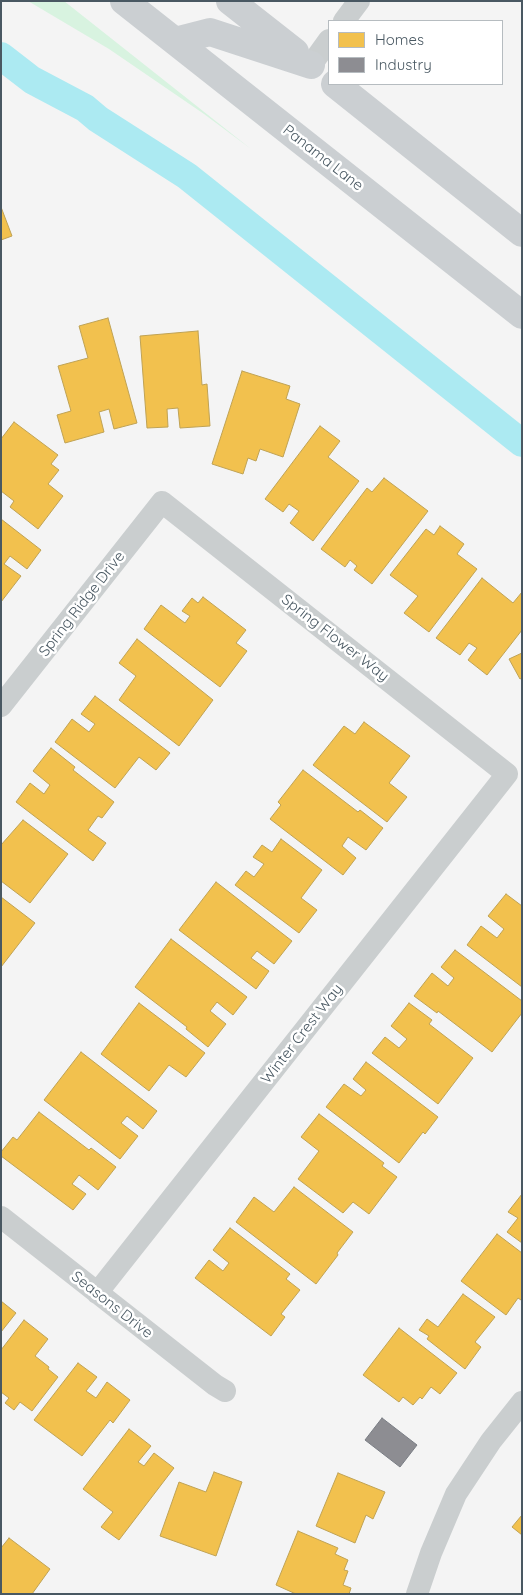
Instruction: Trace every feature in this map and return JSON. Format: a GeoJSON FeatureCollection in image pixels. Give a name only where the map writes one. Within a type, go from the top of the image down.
{"type":"FeatureCollection","features":[{"type":"Feature","properties":{"kind":"main road","name":"Panama Lane"},"geometry":{"type":"LineString","coordinates":[[124,1],[522,315]]}},
{"type":"Feature","properties":{"kind":"main road"},"geometry":{"type":"LineString","coordinates":[[230,1],[320,72]]}},
{"type":"Feature","properties":{"kind":"main road"},"geometry":{"type":"LineString","coordinates":[[175,41],[210,32],[320,72]]}},
{"type":"Feature","properties":{"kind":"main road"},"geometry":{"type":"LineString","coordinates":[[336,85],[522,233]]}},
{"type":"Feature","properties":{"kind":"main road"},"geometry":{"type":"LineString","coordinates":[[414,229],[522,290]]}},
{"type":"Feature","properties":{"kind":"street"},"geometry":{"type":"LineString","coordinates":[[345,20],[359,1]]}},
{"type":"Feature","properties":{"kind":"street"},"geometry":{"type":"LineString","coordinates":[[320,72],[328,44]]}},
{"type":"Feature","properties":{"kind":"street","name":"Spring Ridge Drive"},"geometry":{"type":"LineString","coordinates":[[1,706],[162,502]]}},
{"type":"Feature","properties":{"kind":"street","name":"Spring Flower Way"},"geometry":{"type":"LineString","coordinates":[[162,502],[507,774]]}},
{"type":"Feature","properties":{"kind":"street","name":"Winter Crest Way"},"geometry":{"type":"LineString","coordinates":[[97,1293],[507,774]]}},
{"type":"Feature","properties":{"kind":"street","name":"Seasons Drive"},"geometry":{"type":"LineString","coordinates":[[1,1217],[225,1391]]}},
{"type":"Feature","properties":{"kind":"street"},"geometry":{"type":"LineString","coordinates":[[417,1594],[431,1553],[456,1494],[491,1441],[522,1402]]}},
{"type":"Feature","properties":{"kind":"green space"},"geometry":{"type":"Polygon","coordinates":[[[28,1],[64,1],[251,149],[204,114],[109,49],[28,1]]]}},
{"type":"Feature","properties":{"kind":"building: Homes"},"geometry":{"type":"Polygon","coordinates":[[[1,207],[12,236],[1,240],[1,207]]]}},
{"type":"Feature","properties":{"kind":"building: Homes"},"geometry":{"type":"Polygon","coordinates":[[[108,318],[137,423],[114,429],[109,409],[99,412],[104,432],[65,443],[57,415],[71,411],[58,366],[88,358],[79,326],[108,318]]]}},
{"type":"Feature","properties":{"kind":"building: Homes"},"geometry":{"type":"Polygon","coordinates":[[[198,331],[202,385],[207,384],[210,426],[180,428],[178,408],[167,409],[168,427],[147,428],[140,336],[198,331]]]}},
{"type":"Feature","properties":{"kind":"building: Homes"},"geometry":{"type":"Polygon","coordinates":[[[242,371],[290,386],[286,399],[300,404],[283,457],[260,449],[256,461],[248,458],[243,474],[212,464],[242,371]]]}},
{"type":"Feature","properties":{"kind":"building: Homes"},"geometry":{"type":"Polygon","coordinates":[[[14,422],[58,455],[51,464],[59,470],[48,484],[63,496],[38,529],[10,507],[14,501],[1,491],[1,439],[14,422]]]}},
{"type":"Feature","properties":{"kind":"building: Homes"},"geometry":{"type":"Polygon","coordinates":[[[320,426],[340,441],[328,457],[359,481],[313,541],[290,523],[299,511],[289,504],[283,512],[265,499],[320,426]]]}},
{"type":"Feature","properties":{"kind":"building: Homes"},"geometry":{"type":"Polygon","coordinates":[[[384,478],[428,511],[372,584],[354,570],[357,566],[350,560],[345,567],[321,549],[367,488],[372,492],[384,478]]]}},
{"type":"Feature","properties":{"kind":"building: Homes"},"geometry":{"type":"Polygon","coordinates":[[[1,519],[41,550],[27,569],[10,556],[4,564],[21,576],[1,602],[1,519]]]}},
{"type":"Feature","properties":{"kind":"building: Homes"},"geometry":{"type":"Polygon","coordinates":[[[440,526],[464,544],[457,554],[477,569],[429,632],[404,613],[418,596],[390,575],[426,529],[434,535],[440,526]]]}},
{"type":"Feature","properties":{"kind":"building: Homes"},"geometry":{"type":"Polygon","coordinates":[[[482,578],[513,603],[522,592],[522,630],[487,675],[468,660],[477,648],[469,643],[460,655],[436,638],[482,578]]]}},
{"type":"Feature","properties":{"kind":"building: Homes"},"geometry":{"type":"Polygon","coordinates":[[[203,597],[246,630],[236,643],[247,651],[220,687],[144,629],[161,605],[185,623],[190,616],[182,611],[192,598],[198,603],[203,597]]]}},
{"type":"Feature","properties":{"kind":"building: Homes"},"geometry":{"type":"Polygon","coordinates":[[[137,639],[213,700],[179,746],[119,700],[136,676],[119,663],[137,639]]]}},
{"type":"Feature","properties":{"kind":"building: Homes"},"geometry":{"type":"Polygon","coordinates":[[[522,653],[522,678],[520,679],[509,659],[522,653]]]}},
{"type":"Feature","properties":{"kind":"building: Homes"},"geometry":{"type":"Polygon","coordinates":[[[95,696],[170,753],[156,770],[139,757],[115,788],[55,742],[72,719],[89,732],[95,724],[81,714],[95,696]]]}},
{"type":"Feature","properties":{"kind":"building: Homes"},"geometry":{"type":"Polygon","coordinates":[[[364,722],[410,756],[389,783],[407,797],[387,822],[313,765],[344,726],[355,734],[364,722]]]}},
{"type":"Feature","properties":{"kind":"building: Homes"},"geometry":{"type":"Polygon","coordinates":[[[51,748],[75,767],[73,770],[114,802],[102,818],[98,816],[88,830],[106,843],[93,861],[16,802],[30,783],[44,794],[50,785],[33,771],[51,748]]]}},
{"type":"Feature","properties":{"kind":"building: Homes"},"geometry":{"type":"Polygon","coordinates":[[[303,770],[358,812],[360,810],[383,828],[366,850],[348,837],[342,846],[356,858],[343,875],[270,819],[281,805],[278,802],[303,770]]]}},
{"type":"Feature","properties":{"kind":"building: Homes"},"geometry":{"type":"Polygon","coordinates":[[[23,820],[68,854],[30,903],[1,881],[1,845],[23,820]]]}},
{"type":"Feature","properties":{"kind":"building: Homes"},"geometry":{"type":"Polygon","coordinates":[[[281,839],[322,870],[301,898],[317,910],[299,933],[235,885],[246,871],[254,877],[264,864],[253,857],[262,845],[272,852],[281,839]]]}},
{"type":"Feature","properties":{"kind":"building: Homes"},"geometry":{"type":"Polygon","coordinates":[[[216,882],[292,941],[274,964],[257,951],[251,958],[269,971],[256,989],[179,930],[216,882]]]}},
{"type":"Feature","properties":{"kind":"building: Homes"},"geometry":{"type":"Polygon","coordinates":[[[506,894],[522,906],[522,987],[467,945],[481,926],[497,938],[504,929],[488,916],[506,894]]]}},
{"type":"Feature","properties":{"kind":"building: Homes"},"geometry":{"type":"Polygon","coordinates":[[[1,897],[35,923],[1,967],[1,897]]]}},
{"type":"Feature","properties":{"kind":"building: Homes"},"geometry":{"type":"Polygon","coordinates":[[[171,939],[247,997],[233,1015],[217,1002],[210,1011],[226,1024],[208,1047],[186,1029],[187,1027],[135,987],[171,939]]]}},
{"type":"Feature","properties":{"kind":"building: Homes"},"geometry":{"type":"Polygon","coordinates":[[[455,950],[522,1001],[522,1013],[492,1052],[438,1011],[437,1013],[414,996],[432,973],[448,986],[454,978],[441,967],[455,950]]]}},
{"type":"Feature","properties":{"kind":"building: Homes"},"geometry":{"type":"Polygon","coordinates":[[[139,1003],[205,1053],[186,1077],[169,1065],[149,1091],[101,1054],[139,1003]]]}},
{"type":"Feature","properties":{"kind":"building: Homes"},"geometry":{"type":"Polygon","coordinates":[[[409,1003],[432,1020],[429,1024],[473,1058],[438,1104],[372,1053],[385,1037],[399,1048],[407,1039],[391,1026],[409,1003]]]}},
{"type":"Feature","properties":{"kind":"building: Homes"},"geometry":{"type":"Polygon","coordinates":[[[81,1052],[157,1111],[143,1129],[127,1116],[121,1123],[138,1136],[120,1159],[44,1100],[81,1052]]]}},
{"type":"Feature","properties":{"kind":"building: Homes"},"geometry":{"type":"Polygon","coordinates":[[[366,1062],[438,1117],[425,1134],[423,1132],[399,1163],[326,1107],[344,1084],[361,1096],[366,1090],[353,1079],[366,1062]]]}},
{"type":"Feature","properties":{"kind":"building: Homes"},"geometry":{"type":"Polygon","coordinates":[[[39,1112],[89,1150],[91,1148],[116,1167],[98,1190],[79,1175],[72,1184],[86,1194],[73,1210],[1,1156],[1,1152],[13,1137],[17,1140],[39,1112]]]}},
{"type":"Feature","properties":{"kind":"building: Homes"},"geometry":{"type":"Polygon","coordinates":[[[319,1114],[384,1163],[382,1166],[397,1177],[369,1214],[353,1202],[343,1213],[298,1179],[319,1151],[301,1137],[319,1114]]]}},
{"type":"Feature","properties":{"kind":"building: Homes"},"geometry":{"type":"Polygon","coordinates":[[[294,1187],[353,1232],[316,1284],[236,1222],[254,1197],[274,1212],[294,1187]]]}},
{"type":"Feature","properties":{"kind":"building: Homes"},"geometry":{"type":"Polygon","coordinates":[[[522,1194],[522,1243],[507,1232],[518,1218],[508,1212],[522,1194]]]}},
{"type":"Feature","properties":{"kind":"building: Homes"},"geometry":{"type":"Polygon","coordinates":[[[230,1228],[290,1274],[286,1279],[300,1290],[281,1314],[285,1317],[271,1336],[195,1278],[209,1260],[223,1271],[229,1263],[213,1250],[230,1228]]]}},
{"type":"Feature","properties":{"kind":"building: Homes"},"geometry":{"type":"Polygon","coordinates":[[[497,1234],[522,1253],[522,1299],[518,1298],[506,1315],[461,1281],[497,1234]]]}},
{"type":"Feature","properties":{"kind":"building: Homes"},"geometry":{"type":"Polygon","coordinates":[[[463,1294],[495,1317],[475,1342],[481,1347],[465,1369],[427,1339],[429,1336],[419,1330],[427,1319],[438,1327],[463,1294]]]}},
{"type":"Feature","properties":{"kind":"building: Homes"},"geometry":{"type":"Polygon","coordinates":[[[1,1301],[16,1313],[1,1332],[1,1301]]]}},
{"type":"Feature","properties":{"kind":"building: Homes"},"geometry":{"type":"Polygon","coordinates":[[[24,1320],[48,1339],[35,1356],[58,1377],[32,1411],[20,1402],[14,1410],[5,1403],[9,1398],[1,1392],[1,1350],[24,1320]]]}},
{"type":"Feature","properties":{"kind":"building: Homes"},"geometry":{"type":"Polygon","coordinates":[[[399,1328],[457,1373],[440,1394],[431,1387],[422,1399],[420,1397],[413,1405],[403,1397],[399,1402],[363,1375],[399,1328]]]}},
{"type":"Feature","properties":{"kind":"building: Homes"},"geometry":{"type":"Polygon","coordinates":[[[78,1363],[97,1377],[86,1391],[96,1398],[107,1382],[130,1400],[113,1423],[110,1420],[82,1456],[34,1420],[78,1363]]]}},
{"type":"Feature","properties":{"kind":"building: Homes"},"geometry":{"type":"Polygon","coordinates":[[[129,1429],[151,1446],[138,1462],[144,1466],[154,1453],[174,1468],[119,1540],[101,1527],[113,1512],[83,1489],[129,1429]]]}},
{"type":"Feature","properties":{"kind":"building: Homes"},"geometry":{"type":"Polygon","coordinates":[[[214,1472],[242,1482],[216,1556],[160,1536],[179,1482],[206,1492],[214,1472]]]}},
{"type":"Feature","properties":{"kind":"building: Homes"},"geometry":{"type":"Polygon","coordinates":[[[338,1473],[385,1492],[373,1519],[366,1515],[355,1543],[316,1526],[338,1473]]]}},
{"type":"Feature","properties":{"kind":"building: Homes"},"geometry":{"type":"Polygon","coordinates":[[[522,1515],[522,1535],[512,1527],[522,1515]]]}},
{"type":"Feature","properties":{"kind":"building: Homes"},"geometry":{"type":"Polygon","coordinates":[[[298,1531],[338,1548],[335,1554],[348,1560],[344,1570],[348,1571],[343,1585],[351,1588],[349,1594],[296,1594],[276,1585],[298,1531]]]}},
{"type":"Feature","properties":{"kind":"building: Homes"},"geometry":{"type":"Polygon","coordinates":[[[9,1538],[50,1569],[32,1594],[1,1594],[1,1548],[9,1538]]]}},
{"type":"Feature","properties":{"kind":"building: Industry"},"geometry":{"type":"Polygon","coordinates":[[[382,1418],[417,1445],[400,1467],[365,1440],[382,1418]]]}},
{"type":"Feature","properties":{"kind":"waterway"},"geometry":{"type":"LineString","coordinates":[[1,56],[32,80],[85,108],[98,119],[187,176],[522,443]]}}]}
